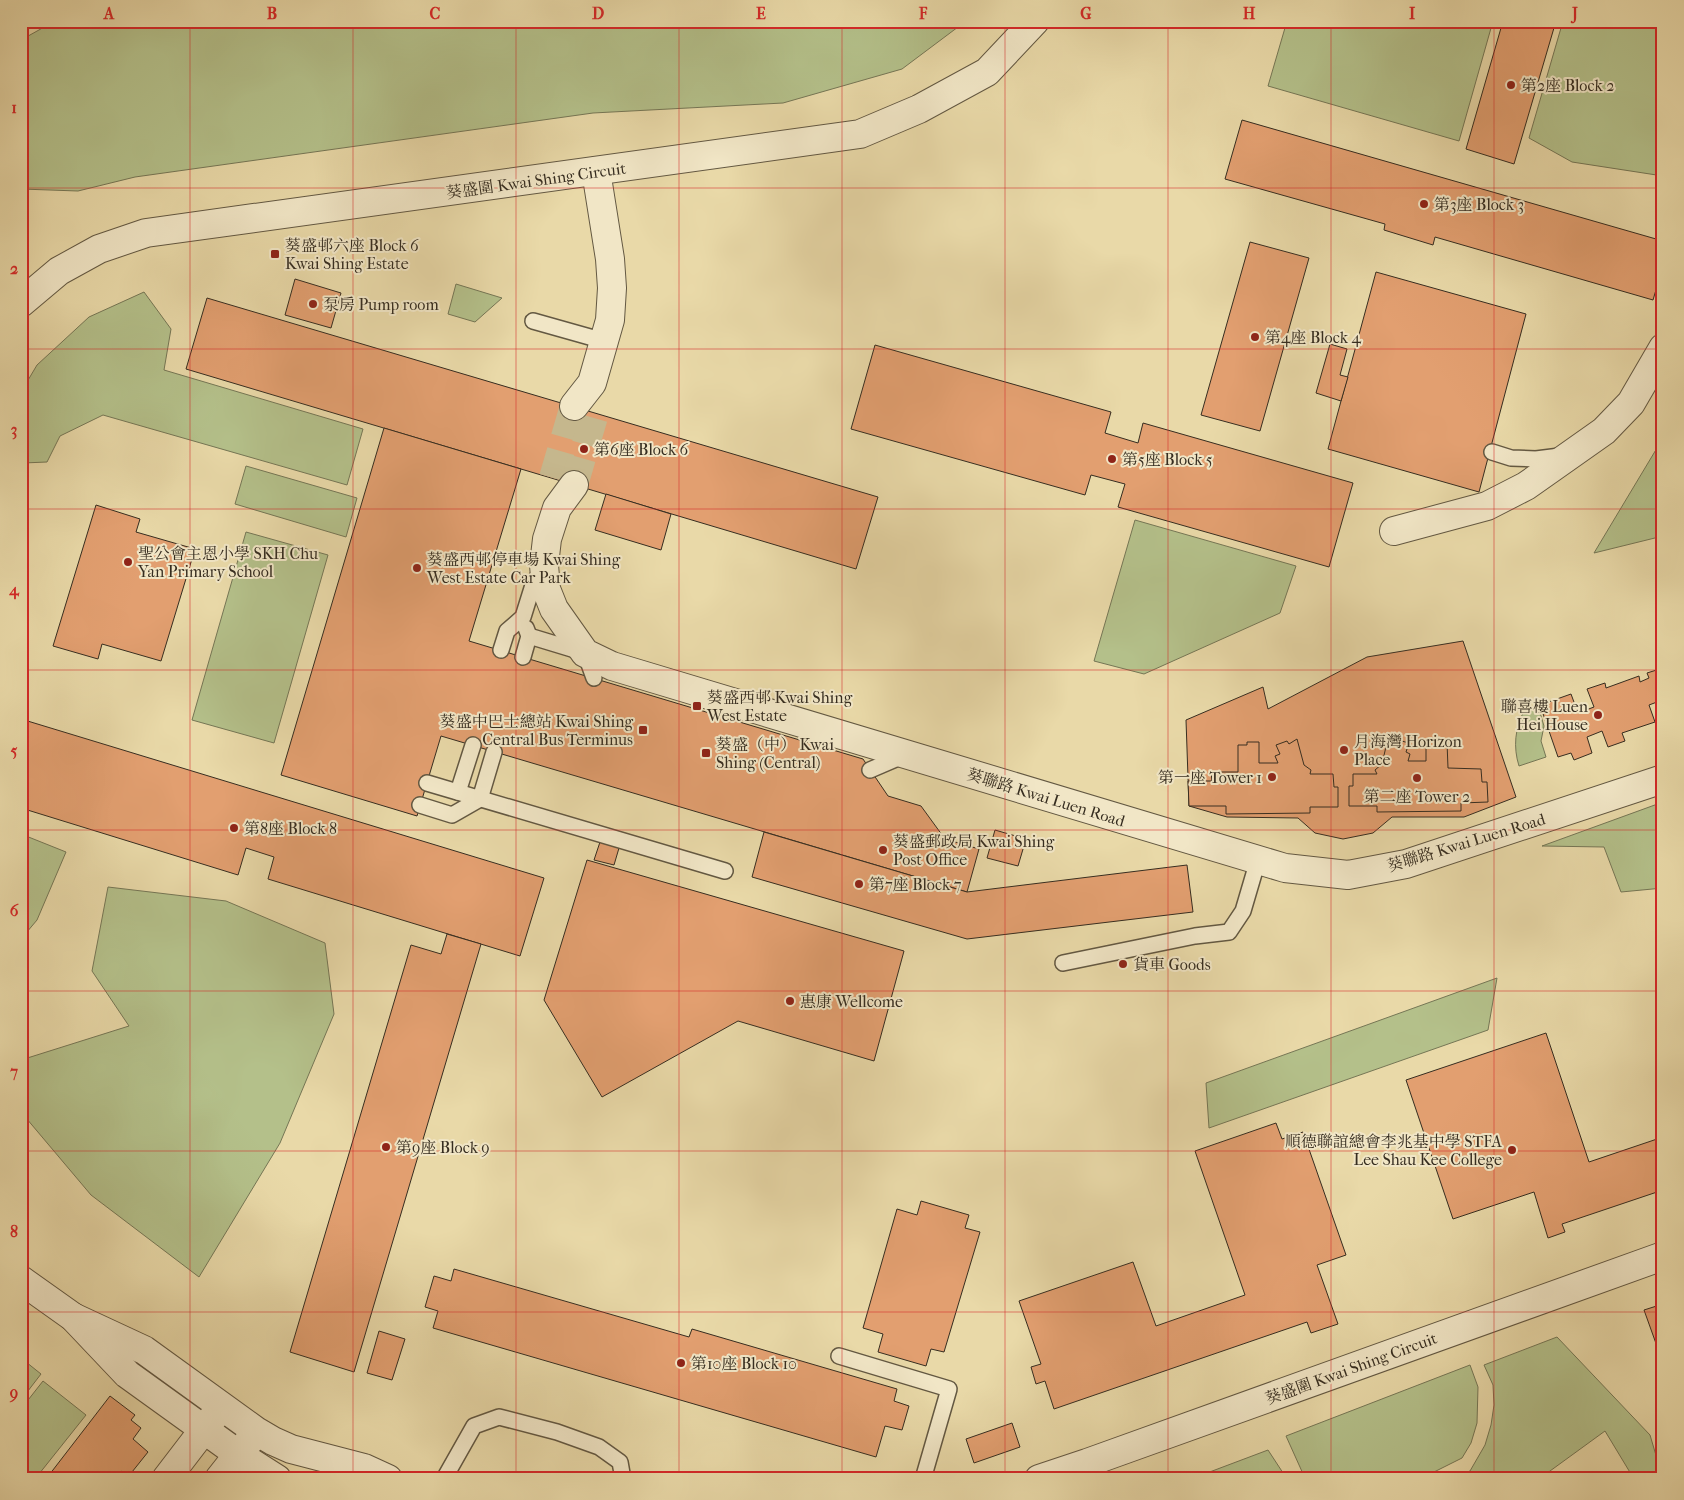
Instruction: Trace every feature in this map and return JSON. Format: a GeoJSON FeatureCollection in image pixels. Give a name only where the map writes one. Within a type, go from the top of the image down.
{"type":"FeatureCollection","features":[{"type":"Feature","properties":{"kind":"street","name":"葵盛圍 Kwai Shing Circuit"},"geometry":{"type":"LineString","coordinates":[[21,303],[59,271],[99,249],[146,233],[860,134],[919,109],[987,72],[1035,21]]}},
{"type":"Feature","properties":{"kind":"street"},"geometry":{"type":"LineString","coordinates":[[584,409],[610,320],[612,288],[610,259],[596,171]]}},
{"type":"Feature","properties":{"kind":"street"},"geometry":{"type":"LineString","coordinates":[[1394,532],[1487,506],[1526,486],[1604,431],[1631,403],[1663,348]]}},
{"type":"Feature","properties":{"kind":"street","name":"葵聯路 Kwai Luen Road"},"geometry":{"type":"LineString","coordinates":[[563,482],[547,539],[544,565],[546,589],[554,609],[585,652],[612,666],[1285,868],[1348,875],[1406,864],[1663,779]]}},
{"type":"Feature","properties":{"kind":"street","name":"葵盛圍 Kwai Shing Circuit"},"geometry":{"type":"LineString","coordinates":[[1038,1479],[1096,1460],[1663,1256]]}},
{"type":"Feature","properties":{"kind":"street"},"geometry":{"type":"LineString","coordinates":[[21,1280],[73,1317],[144,1350],[256,1431],[273,1441],[291,1449],[364,1468],[388,1479]]}},
{"type":"Feature","properties":{"kind":"street"},"geometry":{"type":"LineString","coordinates":[[73,1317],[127,1374],[238,1454],[277,1479]]}},
{"type":"Feature","properties":{"kind":"street"},"geometry":{"type":"LineString","coordinates":[[166,1479],[222,1406]]}},
{"type":"Feature","properties":{"kind":"street"},"geometry":{"type":"LineString","coordinates":[[219,1479],[256,1431]]}},
{"type":"Feature","properties":{"kind":"lane"},"geometry":{"type":"LineString","coordinates":[[533,321],[604,341]]}},
{"type":"Feature","properties":{"kind":"lane"},"geometry":{"type":"LineString","coordinates":[[1492,452],[1511,458],[1536,459],[1572,454]]}},
{"type":"Feature","properties":{"kind":"lane"},"geometry":{"type":"LineString","coordinates":[[501,650],[507,631],[523,617],[532,585],[544,565]]}},
{"type":"Feature","properties":{"kind":"lane"},"geometry":{"type":"LineString","coordinates":[[523,617],[529,636],[523,657]]}},
{"type":"Feature","properties":{"kind":"lane"},"geometry":{"type":"LineString","coordinates":[[529,636],[585,652],[594,678]]}},
{"type":"Feature","properties":{"kind":"lane"},"geometry":{"type":"LineString","coordinates":[[458,792],[473,745]]}},
{"type":"Feature","properties":{"kind":"lane"},"geometry":{"type":"LineString","coordinates":[[420,805],[452,815],[480,798],[494,752]]}},
{"type":"Feature","properties":{"kind":"lane"},"geometry":{"type":"LineString","coordinates":[[870,770],[905,755]]}},
{"type":"Feature","properties":{"kind":"lane"},"geometry":{"type":"LineString","coordinates":[[427,783],[725,871]]}},
{"type":"Feature","properties":{"kind":"lane"},"geometry":{"type":"LineString","coordinates":[[1062,964],[1195,936],[1229,932],[1243,911],[1258,860]]}},
{"type":"Feature","properties":{"kind":"lane"},"geometry":{"type":"LineString","coordinates":[[839,1356],[949,1389],[923,1479]]}},
{"type":"Feature","properties":{"kind":"lane"},"geometry":{"type":"LineString","coordinates":[[444,1479],[474,1426],[499,1417],[557,1432],[599,1447],[620,1462],[623,1479]]}},
{"type":"Feature","properties":{"kind":"green space"},"geometry":{"type":"Polygon","coordinates":[[[55,21],[966,21],[902,69],[783,103],[593,113],[135,177],[78,191],[21,189],[21,40],[55,21]]]}},
{"type":"Feature","properties":{"kind":"green space"},"geometry":{"type":"Polygon","coordinates":[[[1287,21],[1493,21],[1459,141],[1268,86],[1287,21]]]}},
{"type":"Feature","properties":{"kind":"green space"},"geometry":{"type":"Polygon","coordinates":[[[1563,21],[1655,21],[1663,24],[1663,176],[1572,162],[1529,138],[1563,21]]]}},
{"type":"Feature","properties":{"kind":"green space"},"geometry":{"type":"Polygon","coordinates":[[[456,284],[502,298],[475,322],[448,314],[456,284]]]}},
{"type":"Feature","properties":{"kind":"green space"},"geometry":{"type":"Polygon","coordinates":[[[144,292],[171,329],[164,370],[363,429],[347,485],[103,415],[60,436],[47,462],[23,463],[21,461],[21,392],[37,365],[89,317],[144,292]]]}},
{"type":"Feature","properties":{"kind":"green space"},"geometry":{"type":"Polygon","coordinates":[[[1663,438],[1663,536],[1594,553],[1663,438]]]}},
{"type":"Feature","properties":{"kind":"green space"},"geometry":{"type":"Polygon","coordinates":[[[246,466],[357,498],[346,537],[235,504],[246,466]]]}},
{"type":"Feature","properties":{"kind":"green space"},"geometry":{"type":"Polygon","coordinates":[[[1135,520],[1296,566],[1280,613],[1144,674],[1094,661],[1135,520]]]}},
{"type":"Feature","properties":{"kind":"green space"},"geometry":{"type":"Polygon","coordinates":[[[246,532],[328,555],[274,743],[192,720],[246,532]]]}},
{"type":"Feature","properties":{"kind":"green space"},"geometry":{"type":"Polygon","coordinates":[[[1538,706],[1544,726],[1541,741],[1546,757],[1519,766],[1516,738],[1519,724],[1524,711],[1538,706]]]}},
{"type":"Feature","properties":{"kind":"green space"},"geometry":{"type":"Polygon","coordinates":[[[1663,802],[1663,888],[1621,892],[1604,847],[1542,846],[1663,802]]]}},
{"type":"Feature","properties":{"kind":"green space"},"geometry":{"type":"Polygon","coordinates":[[[21,834],[66,852],[37,920],[21,939],[21,834]]]}},
{"type":"Feature","properties":{"kind":"green space"},"geometry":{"type":"Polygon","coordinates":[[[108,887],[226,901],[325,943],[334,1014],[280,1143],[199,1277],[91,1195],[21,1112],[21,1060],[129,1026],[92,971],[108,887]]]}},
{"type":"Feature","properties":{"kind":"green space"},"geometry":{"type":"Polygon","coordinates":[[[1497,978],[1488,1030],[1209,1128],[1206,1083],[1497,978]]]}},
{"type":"Feature","properties":{"kind":"green space"},"geometry":{"type":"Polygon","coordinates":[[[1557,1337],[1650,1435],[1663,1479],[1634,1479],[1605,1431],[1539,1479],[1453,1479],[1470,1471],[1485,1445],[1491,1425],[1494,1405],[1493,1385],[1484,1365],[1557,1337]]]}},
{"type":"Feature","properties":{"kind":"green space"},"geometry":{"type":"Polygon","coordinates":[[[21,1358],[41,1374],[21,1400],[21,1358]]]}},
{"type":"Feature","properties":{"kind":"green space"},"geometry":{"type":"Polygon","coordinates":[[[1470,1365],[1478,1387],[1477,1423],[1471,1443],[1462,1458],[1420,1479],[1308,1479],[1304,1476],[1286,1436],[1470,1365]]]}},
{"type":"Feature","properties":{"kind":"green space"},"geometry":{"type":"Polygon","coordinates":[[[43,1381],[86,1415],[35,1479],[21,1479],[21,1409],[43,1381]]]}},
{"type":"Feature","properties":{"kind":"green space"},"geometry":{"type":"Polygon","coordinates":[[[1268,1450],[1287,1479],[1191,1479],[1268,1450]]]}},
{"type":"Feature","properties":{"kind":"building","name":"第2座 Block 2"},"geometry":{"type":"Polygon","coordinates":[[[1503,21],[1556,21],[1514,164],[1466,149],[1503,21]]]}},
{"type":"Feature","properties":{"kind":"building","name":"第3座 Block 3"},"geometry":{"type":"Polygon","coordinates":[[[1242,120],[1663,241],[1663,266],[1653,300],[1435,237],[1433,245],[1384,230],[1385,224],[1225,179],[1242,120]]]}},
{"type":"Feature","properties":{"kind":"building","name":"第4座 Block 4"},"geometry":{"type":"Polygon","coordinates":[[[1250,242],[1309,258],[1260,431],[1201,415],[1250,242]]]}},
{"type":"Feature","properties":{"kind":"building"},"geometry":{"type":"Polygon","coordinates":[[[1376,272],[1526,314],[1479,492],[1328,449],[1376,272]]]}},
{"type":"Feature","properties":{"kind":"building","name":"泵房 Pump room"},"geometry":{"type":"Polygon","coordinates":[[[295,279],[341,293],[331,328],[285,315],[295,279]]]}},
{"type":"Feature","properties":{"kind":"building","name":"第6座 Block 6"},"geometry":{"type":"Polygon","coordinates":[[[207,298],[878,497],[856,569],[186,369],[207,298]]]}},
{"type":"Feature","properties":{"kind":"building"},"geometry":{"type":"Polygon","coordinates":[[[1330,344],[1347,349],[1340,375],[1348,377],[1341,401],[1316,393],[1330,344]]]}},
{"type":"Feature","properties":{"kind":"building","name":"第5座 Block 5"},"geometry":{"type":"Polygon","coordinates":[[[875,345],[1111,412],[1105,433],[1138,443],[1143,423],[1353,483],[1329,567],[1118,507],[1125,484],[1091,475],[1085,495],[851,429],[875,345]]]}},
{"type":"Feature","properties":{"kind":"building"},"geometry":{"type":"Polygon","coordinates":[[[384,428],[521,469],[469,641],[863,759],[888,796],[921,806],[945,839],[979,849],[967,892],[441,736],[417,816],[281,775],[384,428]]]}},
{"type":"Feature","properties":{"kind":"building"},"geometry":{"type":"Polygon","coordinates":[[[606,494],[671,514],[661,550],[595,530],[606,494]]]}},
{"type":"Feature","properties":{"kind":"building"},"geometry":{"type":"Polygon","coordinates":[[[96,505],[140,519],[136,532],[195,549],[161,661],[102,644],[98,659],[53,646],[96,505]]]}},
{"type":"Feature","properties":{"kind":"building","name":"月海灣 Horizon Place"},"geometry":{"type":"Polygon","coordinates":[[[1463,641],[1516,797],[1464,817],[1392,817],[1373,833],[1343,839],[1315,833],[1298,818],[1227,817],[1189,806],[1186,720],[1263,687],[1268,709],[1367,657],[1463,641]]]}},
{"type":"Feature","properties":{"kind":"building"},"geometry":{"type":"Polygon","coordinates":[[[1663,644],[1663,658],[1658,646],[1663,644]]]}},
{"type":"Feature","properties":{"kind":"building","name":"聯喜樓 Luen Hei House"},"geometry":{"type":"Polygon","coordinates":[[[1663,668],[1663,716],[1657,702],[1649,705],[1655,722],[1622,733],[1625,741],[1608,747],[1602,731],[1587,737],[1592,753],[1574,760],[1571,753],[1558,757],[1540,705],[1571,694],[1578,713],[1594,707],[1587,689],[1605,683],[1606,688],[1639,676],[1640,682],[1649,678],[1647,673],[1663,668]]]}},
{"type":"Feature","properties":{"kind":"building","name":"第8座 Block 8"},"geometry":{"type":"Polygon","coordinates":[[[21,719],[544,878],[520,956],[268,879],[274,857],[246,848],[238,875],[21,808],[21,719]]]}},
{"type":"Feature","properties":{"kind":"building","name":"第二座 Tower 2"},"geometry":{"type":"Polygon","coordinates":[[[1388,738],[1397,742],[1398,740],[1409,743],[1406,752],[1410,754],[1408,761],[1426,761],[1426,739],[1447,742],[1448,768],[1481,769],[1482,782],[1487,782],[1488,802],[1461,803],[1461,811],[1377,812],[1377,806],[1349,806],[1349,786],[1353,786],[1353,774],[1377,774],[1375,770],[1382,764],[1388,738]]]}},
{"type":"Feature","properties":{"kind":"building","name":"第一座 Tower 1"},"geometry":{"type":"Polygon","coordinates":[[[1297,739],[1304,765],[1311,770],[1310,774],[1333,774],[1334,787],[1338,787],[1338,807],[1310,807],[1310,813],[1226,814],[1226,806],[1189,806],[1188,781],[1212,781],[1211,772],[1238,772],[1238,745],[1247,745],[1247,742],[1259,742],[1259,763],[1278,763],[1275,756],[1280,754],[1276,745],[1287,741],[1289,744],[1297,739]]]}},
{"type":"Feature","properties":{"kind":"building"},"geometry":{"type":"Polygon","coordinates":[[[995,830],[1026,839],[1018,866],[987,858],[995,830]]]}},
{"type":"Feature","properties":{"kind":"building","name":"第7座 Block 7"},"geometry":{"type":"Polygon","coordinates":[[[764,832],[967,892],[1187,865],[1193,912],[967,939],[752,877],[764,832]]]}},
{"type":"Feature","properties":{"kind":"building"},"geometry":{"type":"Polygon","coordinates":[[[600,842],[619,848],[614,865],[594,860],[600,842]]]}},
{"type":"Feature","properties":{"kind":"building"},"geometry":{"type":"Polygon","coordinates":[[[587,860],[904,951],[874,1061],[738,1021],[602,1097],[544,1000],[587,860]]]}},
{"type":"Feature","properties":{"kind":"building","name":"第9座 Block 9"},"geometry":{"type":"Polygon","coordinates":[[[447,934],[481,944],[354,1372],[290,1352],[411,945],[441,954],[447,934]]]}},
{"type":"Feature","properties":{"kind":"building"},"geometry":{"type":"Polygon","coordinates":[[[1546,1033],[1589,1162],[1663,1137],[1663,1190],[1562,1224],[1565,1232],[1548,1238],[1534,1192],[1453,1219],[1406,1080],[1546,1033]]]}},
{"type":"Feature","properties":{"kind":"building"},"geometry":{"type":"Polygon","coordinates":[[[1276,1123],[1282,1139],[1303,1132],[1346,1255],[1317,1265],[1338,1324],[1311,1333],[1307,1322],[1054,1409],[1045,1381],[1036,1384],[1031,1367],[1041,1364],[1019,1301],[1133,1262],[1156,1326],[1245,1295],[1195,1151],[1276,1123]]]}},
{"type":"Feature","properties":{"kind":"building"},"geometry":{"type":"Polygon","coordinates":[[[921,1201],[969,1215],[965,1228],[980,1232],[944,1352],[931,1349],[926,1366],[878,1352],[883,1334],[863,1328],[897,1209],[917,1215],[921,1201]]]}},
{"type":"Feature","properties":{"kind":"building","name":"第10座 Block 10"},"geometry":{"type":"Polygon","coordinates":[[[454,1269],[689,1337],[692,1329],[897,1389],[894,1401],[909,1406],[902,1430],[885,1426],[876,1457],[433,1328],[438,1311],[425,1307],[434,1276],[451,1281],[454,1269]]]}},
{"type":"Feature","properties":{"kind":"building"},"geometry":{"type":"Polygon","coordinates":[[[1663,1304],[1663,1363],[1644,1310],[1663,1304]]]}},
{"type":"Feature","properties":{"kind":"building"},"geometry":{"type":"Polygon","coordinates":[[[379,1331],[405,1339],[392,1380],[367,1373],[379,1331]]]}},
{"type":"Feature","properties":{"kind":"building"},"geometry":{"type":"Polygon","coordinates":[[[110,1396],[135,1415],[131,1420],[141,1428],[133,1439],[148,1452],[128,1477],[121,1471],[116,1479],[46,1479],[110,1396]]]}},
{"type":"Feature","properties":{"kind":"building"},"geometry":{"type":"Polygon","coordinates":[[[1012,1423],[1020,1447],[974,1463],[966,1439],[1012,1423]]]}},
{"type":"Feature","properties":{"kind":"tunnel"},"geometry":{"type":"LineString","coordinates":[[553,478],[574,406]]}},
{"type":"Feature","properties":{"kind":"tunnel"},"geometry":{"type":"LineString","coordinates":[[574,485],[595,413]]}},
{"type":"Feature","properties":{"kind":"place","name":"第2座 Block 2"},"geometry":{"type":"Point","coordinates":[1511,85]}},
{"type":"Feature","properties":{"kind":"place","name":"第3座 Block 3"},"geometry":{"type":"Point","coordinates":[1424,204]}},
{"type":"Feature","properties":{"kind":"place","name":"葵盛邨六座 Block 6 Kwai Shing Estate"},"geometry":{"type":"Point","coordinates":[275,254]}},
{"type":"Feature","properties":{"kind":"place","name":"泵房 Pump room"},"geometry":{"type":"Point","coordinates":[313,304]}},
{"type":"Feature","properties":{"kind":"place","name":"第4座 Block 4"},"geometry":{"type":"Point","coordinates":[1255,337]}},
{"type":"Feature","properties":{"kind":"place","name":"第6座 Block 6"},"geometry":{"type":"Point","coordinates":[584,449]}},
{"type":"Feature","properties":{"kind":"place","name":"第5座 Block 5"},"geometry":{"type":"Point","coordinates":[1112,459]}},
{"type":"Feature","properties":{"kind":"place","name":"聖公會主恩小學 SKH Chu Yan Primary School"},"geometry":{"type":"Point","coordinates":[128,562]}},
{"type":"Feature","properties":{"kind":"place","name":"葵盛西邨停車場 Kwai Shing West Estate Car Park"},"geometry":{"type":"Point","coordinates":[417,568]}},
{"type":"Feature","properties":{"kind":"place","name":"葵盛西邨 Kwai Shing West Estate"},"geometry":{"type":"Point","coordinates":[697,706]}},
{"type":"Feature","properties":{"kind":"place","name":"聯喜樓 Luen Hei House"},"geometry":{"type":"Point","coordinates":[1598,715]}},
{"type":"Feature","properties":{"kind":"place","name":"葵盛中巴士總站 Kwai Shing Central Bus Terminus"},"geometry":{"type":"Point","coordinates":[643,730]}},
{"type":"Feature","properties":{"kind":"place","name":"月海灣 Horizon Place"},"geometry":{"type":"Point","coordinates":[1344,750]}},
{"type":"Feature","properties":{"kind":"place","name":"葵盛（中） Kwai Shing (Central)"},"geometry":{"type":"Point","coordinates":[706,753]}},
{"type":"Feature","properties":{"kind":"place","name":"第一座 Tower 1"},"geometry":{"type":"Point","coordinates":[1272,777]}},
{"type":"Feature","properties":{"kind":"place","name":"第二座 Tower 2"},"geometry":{"type":"Point","coordinates":[1417,778]}},
{"type":"Feature","properties":{"kind":"place","name":"第8座 Block 8"},"geometry":{"type":"Point","coordinates":[234,828]}},
{"type":"Feature","properties":{"kind":"place","name":"葵盛郵政局 Kwai Shing Post Office"},"geometry":{"type":"Point","coordinates":[883,850]}},
{"type":"Feature","properties":{"kind":"place","name":"第7座 Block 7"},"geometry":{"type":"Point","coordinates":[859,884]}},
{"type":"Feature","properties":{"kind":"place","name":"貨車 Goods"},"geometry":{"type":"Point","coordinates":[1123,964]}},
{"type":"Feature","properties":{"kind":"place","name":"惠康 Wellcome"},"geometry":{"type":"Point","coordinates":[790,1001]}},
{"type":"Feature","properties":{"kind":"place","name":"第9座 Block 9"},"geometry":{"type":"Point","coordinates":[386,1147]}},
{"type":"Feature","properties":{"kind":"place","name":"順德聯誼總會李兆基中學 STFA Lee Shau Kee College"},"geometry":{"type":"Point","coordinates":[1512,1150]}},
{"type":"Feature","properties":{"kind":"place","name":"第10座 Block 10"},"geometry":{"type":"Point","coordinates":[681,1363]}}]}
